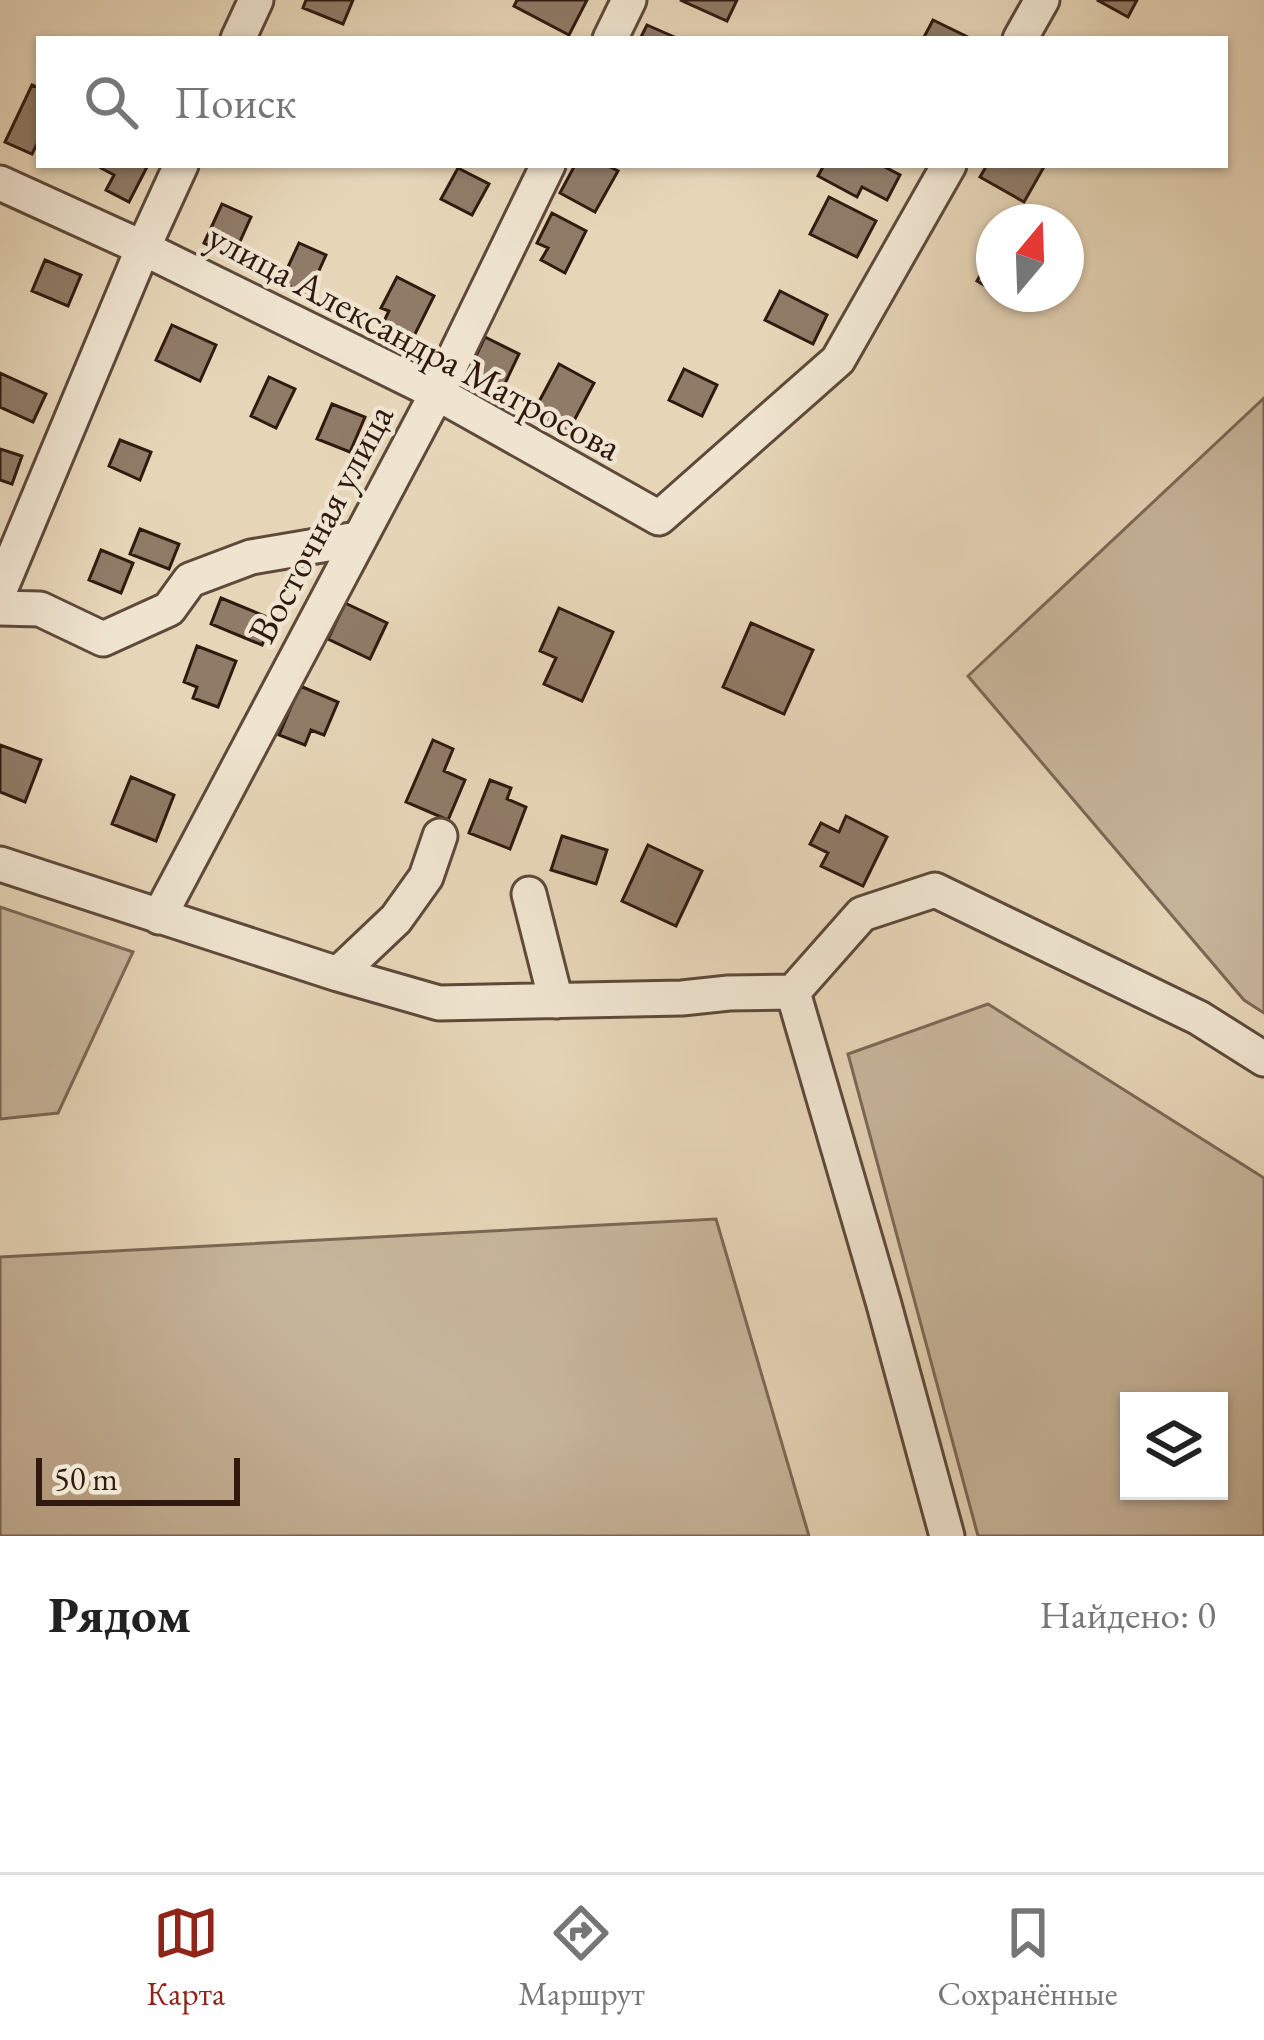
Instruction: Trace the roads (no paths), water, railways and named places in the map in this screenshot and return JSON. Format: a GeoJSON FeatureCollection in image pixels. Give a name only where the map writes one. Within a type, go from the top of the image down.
{"type":"FeatureCollection","features":[{"type":"Feature","properties":{"kind":"street"},"geometry":{"type":"LineString","coordinates":[[239,36],[256,0]]}},
{"type":"Feature","properties":{"kind":"street"},"geometry":{"type":"LineString","coordinates":[[611,36],[628,0]]}},
{"type":"Feature","properties":{"kind":"street"},"geometry":{"type":"LineString","coordinates":[[1022,36],[1042,0]]}},
{"type":"Feature","properties":{"kind":"street"},"geometry":{"type":"LineString","coordinates":[[0,590],[180,168]]}},
{"type":"Feature","properties":{"kind":"street","name":"Восточная улица"},"geometry":{"type":"LineString","coordinates":[[159,916],[437,393],[547,168]]}},
{"type":"Feature","properties":{"kind":"street","name":"улица Александра Матросова"},"geometry":{"type":"LineString","coordinates":[[0,183],[437,393],[658,518],[838,360],[947,168]]}},
{"type":"Feature","properties":{"kind":"street"},"geometry":{"type":"LineString","coordinates":[[0,608],[40,609],[103,639],[169,609],[190,580],[251,557],[357,539]]}},
{"type":"Feature","properties":{"kind":"street"},"geometry":{"type":"LineString","coordinates":[[338,974],[396,920],[426,877],[440,836]]}},
{"type":"Feature","properties":{"kind":"street"},"geometry":{"type":"LineString","coordinates":[[0,864],[439,1004],[793,992],[862,914],[935,890],[1198,1018],[1264,1059]]}},
{"type":"Feature","properties":{"kind":"street"},"geometry":{"type":"LineString","coordinates":[[529,894],[556,1001]]}},
{"type":"Feature","properties":{"kind":"street"},"geometry":{"type":"LineString","coordinates":[[793,992],[947,1536]]}}]}
